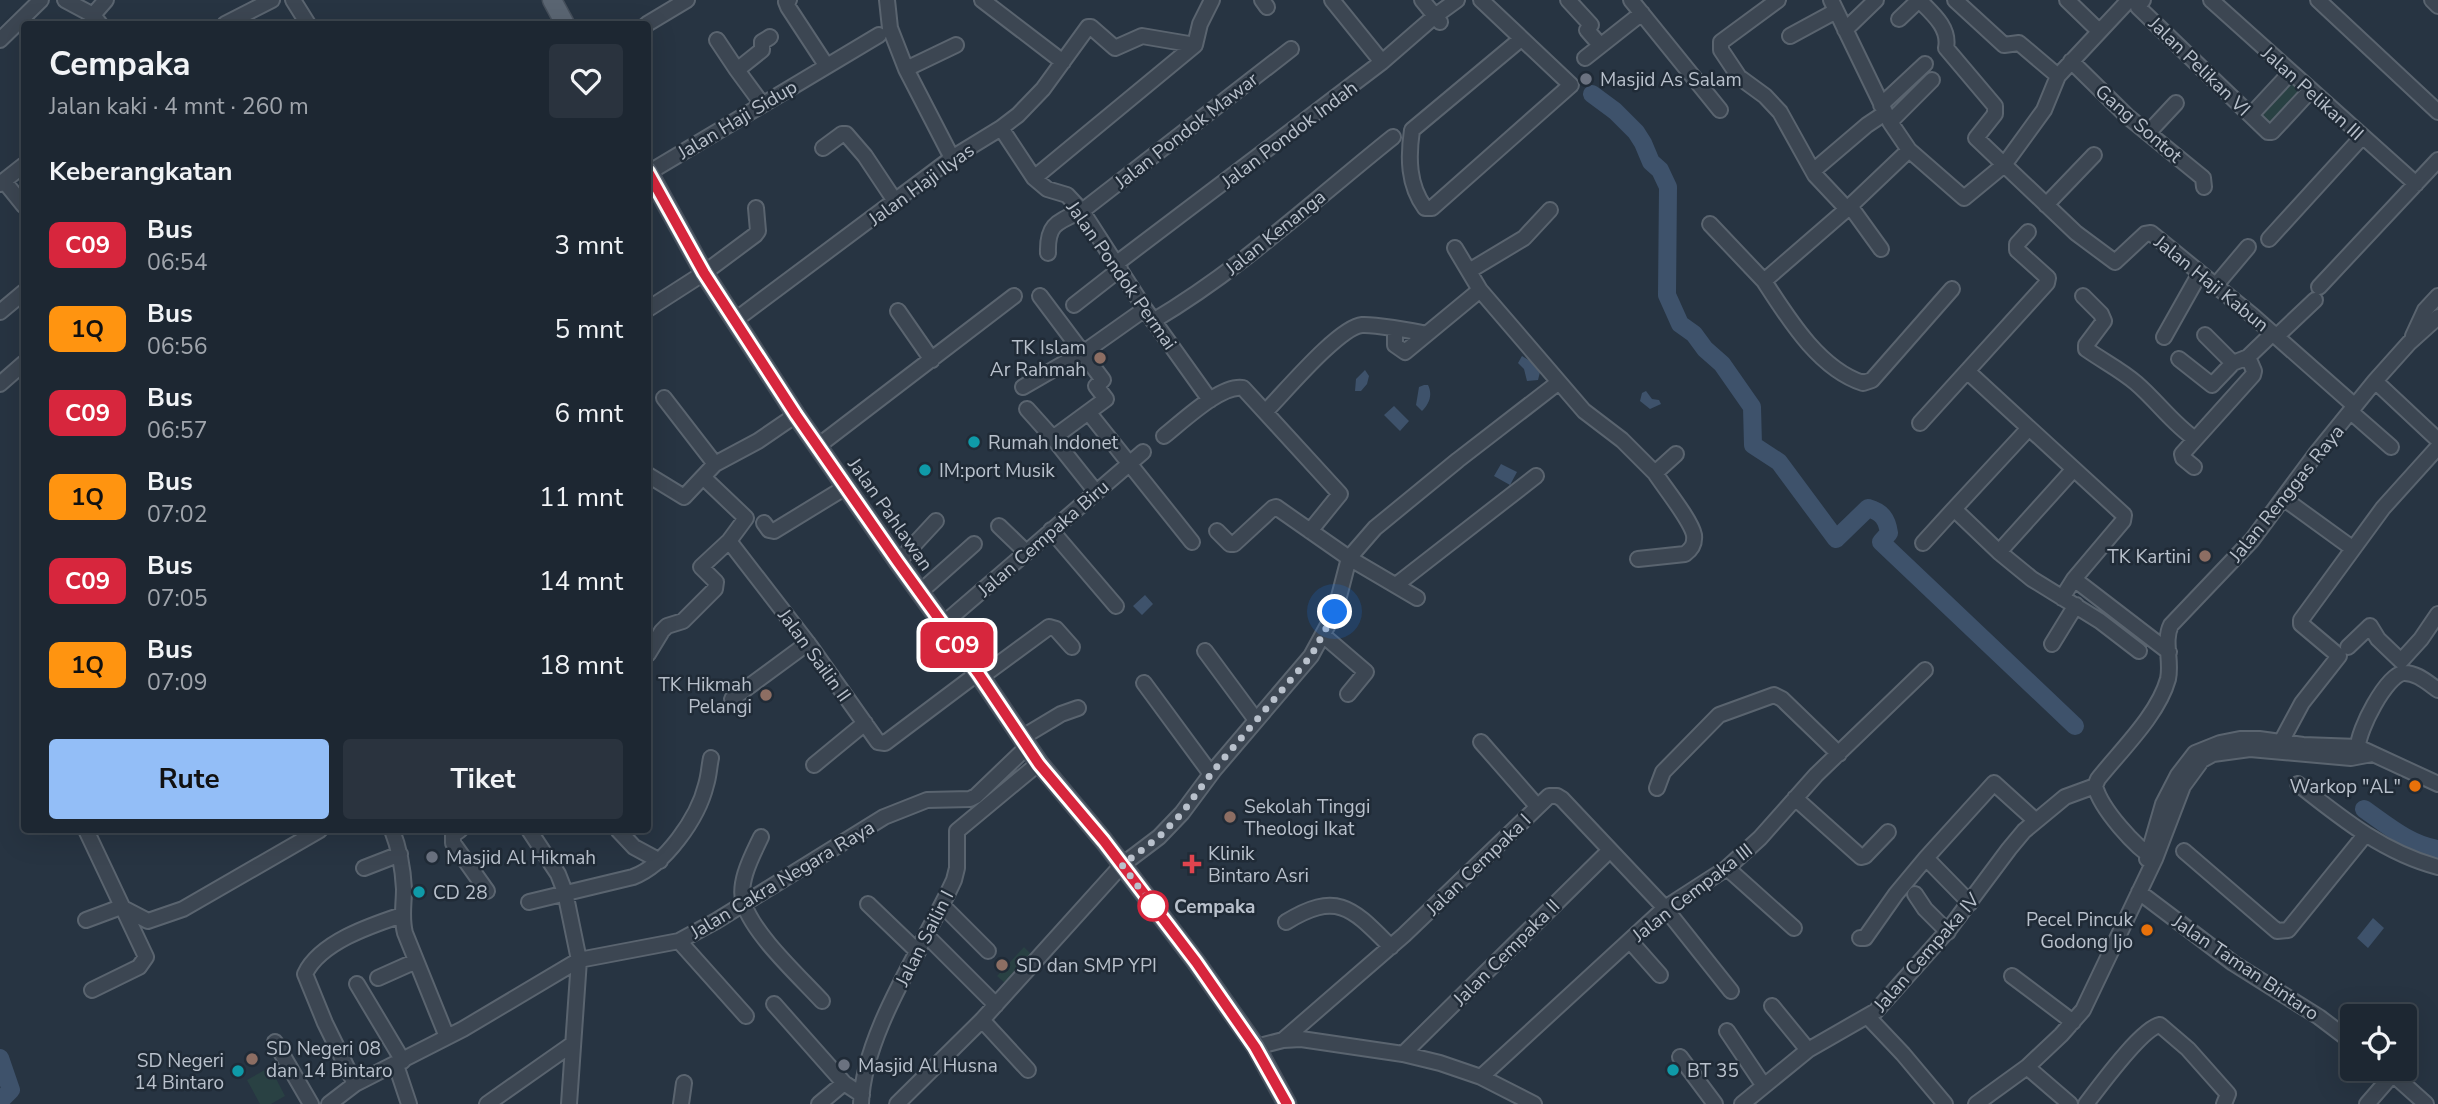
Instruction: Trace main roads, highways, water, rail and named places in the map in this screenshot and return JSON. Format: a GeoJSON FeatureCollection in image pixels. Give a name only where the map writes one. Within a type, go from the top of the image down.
{"type":"FeatureCollection","features":[{"type":"Feature","properties":{"kind":"main road"},"geometry":{"type":"LineString","coordinates":[[552,0],[563,21]]}},
{"type":"Feature","properties":{"kind":"main road","name":"Jalan Pahlawan"},"geometry":{"type":"LineString","coordinates":[[651,177],[704,273],[796,415],[919,593],[980,675],[1030,751],[1196,962],[1255,1047],[1287,1104]]}},
{"type":"Feature","properties":{"kind":"water"},"geometry":{"type":"Polygon","coordinates":[[[1522,356],[1532,362],[1540,372],[1538,380],[1527,381],[1524,369],[1518,363],[1522,356]]]}},
{"type":"Feature","properties":{"kind":"water"},"geometry":{"type":"Polygon","coordinates":[[[1365,370],[1369,376],[1367,384],[1361,391],[1355,391],[1356,379],[1365,370]]]}},
{"type":"Feature","properties":{"kind":"water"},"geometry":{"type":"Polygon","coordinates":[[[1428,385],[1430,396],[1422,411],[1416,405],[1419,387],[1428,385]]]}},
{"type":"Feature","properties":{"kind":"water"},"geometry":{"type":"Polygon","coordinates":[[[1646,391],[1652,399],[1659,400],[1661,404],[1650,409],[1640,401],[1642,393],[1646,391]]]}},
{"type":"Feature","properties":{"kind":"water"},"geometry":{"type":"Polygon","coordinates":[[[1394,406],[1409,421],[1400,431],[1384,415],[1394,406]]]}},
{"type":"Feature","properties":{"kind":"water"},"geometry":{"type":"Polygon","coordinates":[[[1501,464],[1517,472],[1510,485],[1494,476],[1501,464]]]}},
{"type":"Feature","properties":{"kind":"water"},"geometry":{"type":"Polygon","coordinates":[[[1145,595],[1153,604],[1142,615],[1133,606],[1145,595]]]}},
{"type":"Feature","properties":{"kind":"water"},"geometry":{"type":"Polygon","coordinates":[[[2373,918],[2384,928],[2368,948],[2357,938],[2373,918]]]}},
{"type":"Feature","properties":{"kind":"waterway"},"geometry":{"type":"LineString","coordinates":[[1592,94],[1615,111],[1636,132],[1651,162],[1660,170],[1668,187],[1667,295],[1680,324],[1694,334],[1705,349],[1722,364],[1752,407],[1753,445],[1779,462],[1836,539],[1868,508],[1880,514],[1889,533],[1881,542],[2075,726]]}},
{"type":"Feature","properties":{"kind":"waterway"},"geometry":{"type":"LineString","coordinates":[[2364,809],[2408,839],[2438,849]]}},
{"type":"Feature","properties":{"kind":"waterway"},"geometry":{"type":"LineString","coordinates":[[0,1058],[11,1090],[0,1101]]}},
{"type":"Feature","properties":{"kind":"place","name":"Masjid As Salam"},"geometry":{"type":"Point","coordinates":[1586,79]}},
{"type":"Feature","properties":{"kind":"place","name":"TK Islam Ar Rahmah"},"geometry":{"type":"Point","coordinates":[1100,358]}},
{"type":"Feature","properties":{"kind":"place","name":"Rumah Indonet"},"geometry":{"type":"Point","coordinates":[974,442]}},
{"type":"Feature","properties":{"kind":"place","name":"IM:port Musik"},"geometry":{"type":"Point","coordinates":[925,470]}},
{"type":"Feature","properties":{"kind":"place","name":"TK Kartini"},"geometry":{"type":"Point","coordinates":[2205,556]}},
{"type":"Feature","properties":{"kind":"place","name":"TK Hikmah Pelangi"},"geometry":{"type":"Point","coordinates":[766,695]}},
{"type":"Feature","properties":{"kind":"place","name":"Warkop \"AL\""},"geometry":{"type":"Point","coordinates":[2415,786]}},
{"type":"Feature","properties":{"kind":"place","name":"Sekolah Tinggi Theologi Ikat"},"geometry":{"type":"Point","coordinates":[1230,817]}},
{"type":"Feature","properties":{"kind":"place","name":"Masjid Al Hikmah"},"geometry":{"type":"Point","coordinates":[432,857]}},
{"type":"Feature","properties":{"kind":"place","name":"Klinik Bintaro Asri"},"geometry":{"type":"Point","coordinates":[1192,864]}},
{"type":"Feature","properties":{"kind":"place","name":"CD 28"},"geometry":{"type":"Point","coordinates":[419,892]}},
{"type":"Feature","properties":{"kind":"place","name":"Cempaka"},"geometry":{"type":"Point","coordinates":[1153,906]}},
{"type":"Feature","properties":{"kind":"place","name":"Pecel Pincuk Godong Ijo"},"geometry":{"type":"Point","coordinates":[2147,930]}},
{"type":"Feature","properties":{"kind":"place","name":"SD dan SMP YPI"},"geometry":{"type":"Point","coordinates":[1002,965]}},
{"type":"Feature","properties":{"kind":"place","name":"SD Negeri 08 dan 14 Bintaro"},"geometry":{"type":"Point","coordinates":[252,1059]}},
{"type":"Feature","properties":{"kind":"place","name":"Masjid Al Husna"},"geometry":{"type":"Point","coordinates":[844,1065]}},
{"type":"Feature","properties":{"kind":"place","name":"BT 35"},"geometry":{"type":"Point","coordinates":[1673,1070]}},
{"type":"Feature","properties":{"kind":"place","name":"SD Negeri 14 Bintaro"},"geometry":{"type":"Point","coordinates":[238,1071]}}]}
